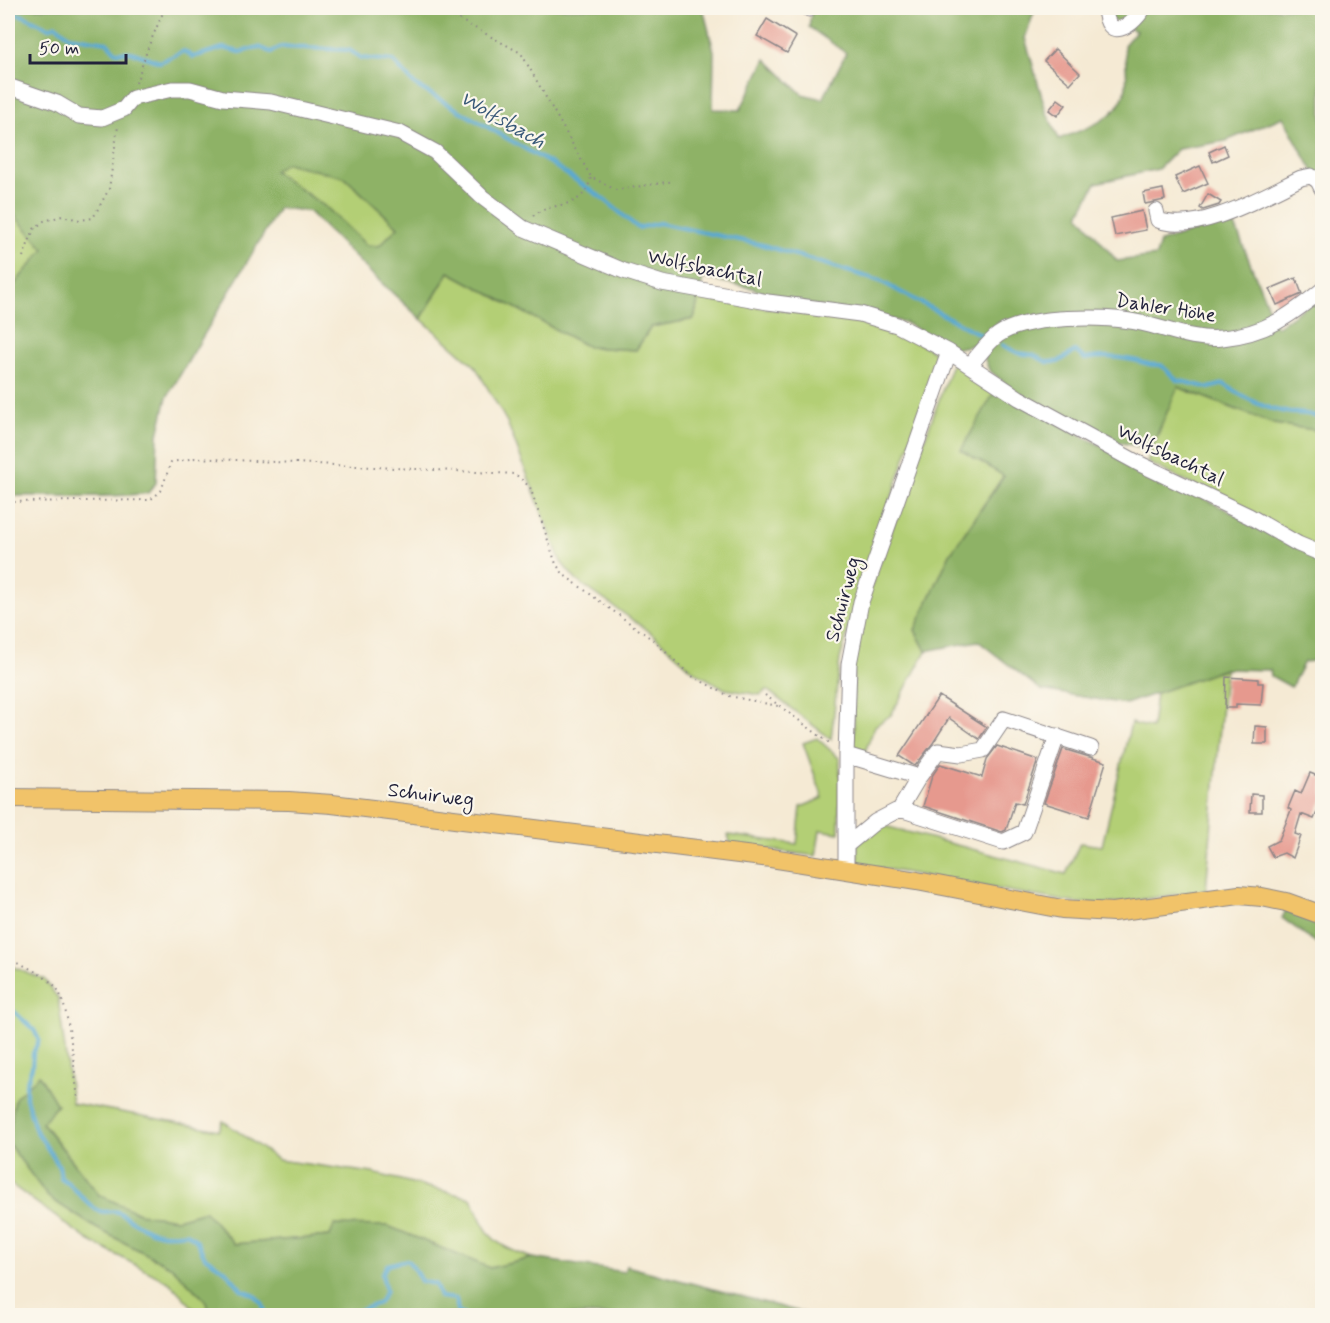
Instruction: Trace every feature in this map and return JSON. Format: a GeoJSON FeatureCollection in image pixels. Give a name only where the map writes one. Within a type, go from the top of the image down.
{"type":"FeatureCollection","features":[{"type":"Feature","properties":{"kind":"main road","name":"Schuirweg"},"geometry":{"type":"LineString","coordinates":[[8,798],[289,801],[332,804],[846,869],[1062,909],[1113,912],[1239,895],[1286,902],[1323,915]]}},
{"type":"Feature","properties":{"kind":"street"},"geometry":{"type":"LineString","coordinates":[[1105,8],[1106,20],[1112,26],[1121,29],[1130,26],[1144,8]]}},
{"type":"Feature","properties":{"kind":"street","name":"Wolfsbachtal"},"geometry":{"type":"LineString","coordinates":[[8,86],[57,103],[79,116],[102,118],[124,109],[133,98],[172,89],[190,89],[223,98],[271,102],[400,133],[435,152],[482,197],[523,228],[624,270],[662,283],[768,302],[860,314],[897,325],[970,364],[1019,398],[1138,463],[1249,516],[1298,544],[1323,554]]}},
{"type":"Feature","properties":{"kind":"street"},"geometry":{"type":"LineString","coordinates":[[1156,211],[1158,220],[1168,224],[1183,223],[1221,215],[1301,178],[1311,176],[1323,189]]}},
{"type":"Feature","properties":{"kind":"street","name":"Dahler Höhe"},"geometry":{"type":"LineString","coordinates":[[970,364],[997,336],[1010,328],[1033,323],[1100,318],[1124,320],[1191,336],[1220,338],[1268,328],[1292,314],[1323,290]]}},
{"type":"Feature","properties":{"kind":"street","name":"Schuirweg"},"geometry":{"type":"LineString","coordinates":[[846,869],[849,664],[861,602],[949,352]]}},
{"type":"Feature","properties":{"kind":"street"},"geometry":{"type":"LineString","coordinates":[[847,845],[875,822],[900,809],[938,751],[960,754],[983,750],[1004,718],[1091,748]]}},
{"type":"Feature","properties":{"kind":"street"},"geometry":{"type":"LineString","coordinates":[[900,809],[1003,842],[1024,832],[1057,736]]}},
{"type":"Feature","properties":{"kind":"street"},"geometry":{"type":"LineString","coordinates":[[846,755],[919,777]]}},
{"type":"Feature","properties":{"kind":"path"},"geometry":{"type":"LineString","coordinates":[[139,72],[165,8]]}},
{"type":"Feature","properties":{"kind":"path"},"geometry":{"type":"LineString","coordinates":[[438,8],[521,53],[591,177],[616,190],[674,181]]}},
{"type":"Feature","properties":{"kind":"path"},"geometry":{"type":"LineString","coordinates":[[23,257],[34,229],[44,221],[62,216],[80,220],[93,218],[109,189],[118,126],[124,109]]}},
{"type":"Feature","properties":{"kind":"path"},"geometry":{"type":"LineString","coordinates":[[523,228],[534,214],[545,208],[569,204],[580,197],[590,183],[591,177]]}},
{"type":"Feature","properties":{"kind":"path"},"geometry":{"type":"LineString","coordinates":[[8,502],[150,500],[161,491],[171,462],[195,458],[515,474],[530,487],[556,564],[564,574],[653,640],[690,675],[729,696],[778,706]]}},
{"type":"Feature","properties":{"kind":"path"},"geometry":{"type":"LineString","coordinates":[[765,695],[846,755]]}},
{"type":"Feature","properties":{"kind":"path"},"geometry":{"type":"LineString","coordinates":[[8,956],[57,987],[65,1006],[78,1098]]}},
{"type":"Feature","properties":{"kind":"green space"},"geometry":{"type":"Polygon","coordinates":[[[8,8],[703,8],[714,51],[713,109],[740,110],[766,59],[802,94],[823,99],[846,53],[809,27],[812,8],[1040,8],[1034,12],[1025,38],[1046,111],[1059,139],[1100,121],[1117,107],[1123,98],[1127,82],[1124,45],[1136,31],[1109,18],[1109,8],[1322,8],[1322,188],[1283,117],[1226,141],[1178,149],[1158,169],[1096,183],[1079,215],[1117,261],[1156,256],[1160,242],[1232,218],[1276,327],[1322,295],[1322,431],[1274,424],[1178,387],[1151,449],[1103,439],[1016,392],[989,370],[979,344],[952,349],[904,322],[770,297],[753,288],[703,278],[694,319],[651,327],[636,350],[588,347],[449,272],[421,319],[308,211],[279,208],[167,397],[158,435],[156,483],[148,493],[96,496],[8,496],[8,292],[44,249],[8,208],[8,8]],[[286,163],[274,171],[327,208],[366,245],[379,246],[398,227],[344,177],[286,163]]]}},
{"type":"Feature","properties":{"kind":"green space"},"geometry":{"type":"Polygon","coordinates":[[[286,163],[344,177],[398,227],[379,246],[366,245],[327,208],[273,170],[286,163]]]}},
{"type":"Feature","properties":{"kind":"green space"},"geometry":{"type":"Polygon","coordinates":[[[8,208],[44,249],[8,292],[8,208]]]}},
{"type":"Feature","properties":{"kind":"green space"},"geometry":{"type":"Polygon","coordinates":[[[449,272],[588,347],[636,350],[651,327],[694,319],[698,299],[870,321],[891,327],[940,355],[857,600],[840,659],[831,739],[767,690],[760,695],[725,689],[695,672],[650,632],[576,580],[561,562],[507,422],[475,366],[421,319],[449,272]]]}},
{"type":"Feature","properties":{"kind":"green space"},"geometry":{"type":"Polygon","coordinates":[[[959,363],[976,381],[995,391],[1004,475],[950,554],[915,630],[926,651],[891,715],[875,726],[863,757],[854,752],[853,661],[865,603],[952,364],[959,363]]]}},
{"type":"Feature","properties":{"kind":"green space"},"geometry":{"type":"Polygon","coordinates":[[[1177,387],[1274,424],[1322,431],[1322,550],[1147,462],[1177,387]]]}},
{"type":"Feature","properties":{"kind":"green space"},"geometry":{"type":"Polygon","coordinates":[[[995,391],[1322,559],[1322,660],[1304,662],[1291,687],[1271,676],[1270,670],[1225,669],[1126,704],[1041,690],[978,641],[926,651],[915,630],[950,554],[1004,476],[961,450],[995,391]]]}},
{"type":"Feature","properties":{"kind":"green space"},"geometry":{"type":"Polygon","coordinates":[[[1225,669],[1206,890],[1110,904],[1075,903],[858,864],[857,845],[881,825],[1066,874],[1080,843],[1102,846],[1131,723],[1152,728],[1156,693],[1225,669]]]}},
{"type":"Feature","properties":{"kind":"green space"},"geometry":{"type":"Polygon","coordinates":[[[817,738],[840,759],[839,833],[820,830],[816,856],[731,845],[728,835],[797,844],[801,807],[823,798],[803,743],[817,738]]]}},
{"type":"Feature","properties":{"kind":"green space"},"geometry":{"type":"Polygon","coordinates":[[[1286,910],[1322,927],[1322,947],[1282,918],[1286,910]]]}},
{"type":"Feature","properties":{"kind":"green space"},"geometry":{"type":"Polygon","coordinates":[[[8,965],[44,979],[58,998],[72,1103],[219,1130],[223,1121],[278,1160],[373,1173],[471,1198],[492,1237],[507,1248],[532,1258],[490,1268],[387,1226],[331,1236],[234,1244],[205,1211],[177,1219],[141,1214],[99,1195],[42,1122],[57,1105],[8,1142],[8,965]]]}},
{"type":"Feature","properties":{"kind":"green space"},"geometry":{"type":"Polygon","coordinates":[[[39,1075],[57,1105],[42,1123],[99,1195],[141,1214],[177,1219],[205,1211],[234,1244],[330,1236],[334,1225],[388,1226],[490,1268],[532,1258],[624,1272],[626,1266],[812,1315],[212,1315],[204,1299],[172,1267],[96,1228],[48,1197],[8,1143],[15,1098],[39,1075]]]}},
{"type":"Feature","properties":{"kind":"green space"},"geometry":{"type":"Polygon","coordinates":[[[8,1143],[48,1197],[96,1228],[172,1267],[204,1299],[212,1315],[200,1315],[170,1283],[88,1240],[8,1182],[8,1143]]]}},
{"type":"Feature","properties":{"kind":"building"},"geometry":{"type":"Polygon","coordinates":[[[767,19],[796,37],[787,53],[757,36],[767,19]]]}},
{"type":"Feature","properties":{"kind":"building"},"geometry":{"type":"Polygon","coordinates":[[[1055,49],[1080,73],[1070,84],[1044,61],[1055,49]]]}},
{"type":"Feature","properties":{"kind":"building"},"geometry":{"type":"Polygon","coordinates":[[[1058,99],[1066,105],[1057,116],[1049,110],[1058,99]]]}},
{"type":"Feature","properties":{"kind":"building"},"geometry":{"type":"Polygon","coordinates":[[[1224,145],[1228,155],[1213,162],[1209,152],[1224,145]]]}},
{"type":"Feature","properties":{"kind":"building"},"geometry":{"type":"Polygon","coordinates":[[[1200,166],[1208,183],[1183,194],[1175,177],[1200,166]]]}},
{"type":"Feature","properties":{"kind":"building"},"geometry":{"type":"Polygon","coordinates":[[[1163,189],[1165,200],[1145,204],[1143,193],[1163,189]]]}},
{"type":"Feature","properties":{"kind":"building"},"geometry":{"type":"Polygon","coordinates":[[[1208,194],[1221,202],[1219,205],[1203,210],[1200,208],[1208,194]]]}},
{"type":"Feature","properties":{"kind":"building"},"geometry":{"type":"Polygon","coordinates":[[[1142,211],[1146,230],[1115,236],[1111,218],[1142,211]]]}},
{"type":"Feature","properties":{"kind":"building"},"geometry":{"type":"Polygon","coordinates":[[[1296,278],[1302,294],[1277,305],[1270,289],[1296,278]]]}},
{"type":"Feature","properties":{"kind":"building"},"geometry":{"type":"Polygon","coordinates":[[[1226,677],[1258,679],[1258,683],[1263,683],[1261,705],[1236,704],[1236,708],[1225,708],[1226,677]]]}},
{"type":"Feature","properties":{"kind":"building"},"geometry":{"type":"Polygon","coordinates":[[[939,696],[987,727],[979,739],[949,718],[915,766],[899,756],[939,696]]]}},
{"type":"Feature","properties":{"kind":"building"},"geometry":{"type":"Polygon","coordinates":[[[1255,726],[1267,727],[1267,744],[1254,744],[1255,726]]]}},
{"type":"Feature","properties":{"kind":"building"},"geometry":{"type":"Polygon","coordinates":[[[997,746],[1038,760],[1023,804],[1015,802],[1006,830],[1002,832],[923,806],[932,776],[940,764],[982,777],[987,759],[997,746]]]}},
{"type":"Feature","properties":{"kind":"building"},"geometry":{"type":"Polygon","coordinates":[[[1063,749],[1106,762],[1089,817],[1044,803],[1063,749]]]}},
{"type":"Feature","properties":{"kind":"building"},"geometry":{"type":"Polygon","coordinates":[[[1310,773],[1323,778],[1323,799],[1314,819],[1301,814],[1295,834],[1301,836],[1293,858],[1284,853],[1273,857],[1267,846],[1279,840],[1291,810],[1288,808],[1295,791],[1301,794],[1310,773]]]}},
{"type":"Feature","properties":{"kind":"building"},"geometry":{"type":"Polygon","coordinates":[[[1251,794],[1262,795],[1262,812],[1250,812],[1251,794]]]}},
{"type":"Feature","properties":{"kind":"waterway","name":"Wolfsbach"},"geometry":{"type":"LineString","coordinates":[[8,12],[24,16],[49,28],[56,25],[69,36],[107,42],[116,52],[131,52],[160,62],[184,51],[193,57],[223,48],[240,52],[259,47],[271,52],[281,47],[349,50],[361,58],[393,61],[415,85],[553,165],[604,199],[638,228],[659,223],[763,245],[880,281],[981,335]]}},
{"type":"Feature","properties":{"kind":"waterway","name":"Wolfsbach"},"geometry":{"type":"LineString","coordinates":[[1002,345],[1018,353],[1033,355],[1047,362],[1058,362],[1075,351],[1085,359],[1116,358],[1161,365],[1177,380],[1209,388],[1224,384],[1266,407],[1312,415],[1322,419]]}},
{"type":"Feature","properties":{"kind":"waterway"},"geometry":{"type":"LineString","coordinates":[[8,1006],[34,1030],[39,1040],[33,1053],[32,1067],[26,1084],[26,1098],[35,1129],[59,1166],[61,1178],[99,1211],[118,1212],[160,1234],[187,1233],[196,1240],[205,1257],[226,1271],[242,1290],[253,1294],[262,1303],[266,1314],[270,1316]]}},
{"type":"Feature","properties":{"kind":"waterway"},"geometry":{"type":"LineString","coordinates":[[334,1316],[350,1314],[379,1303],[386,1291],[382,1274],[387,1265],[407,1260],[421,1281],[435,1284],[440,1297],[456,1299],[458,1312],[466,1316]]}}]}
